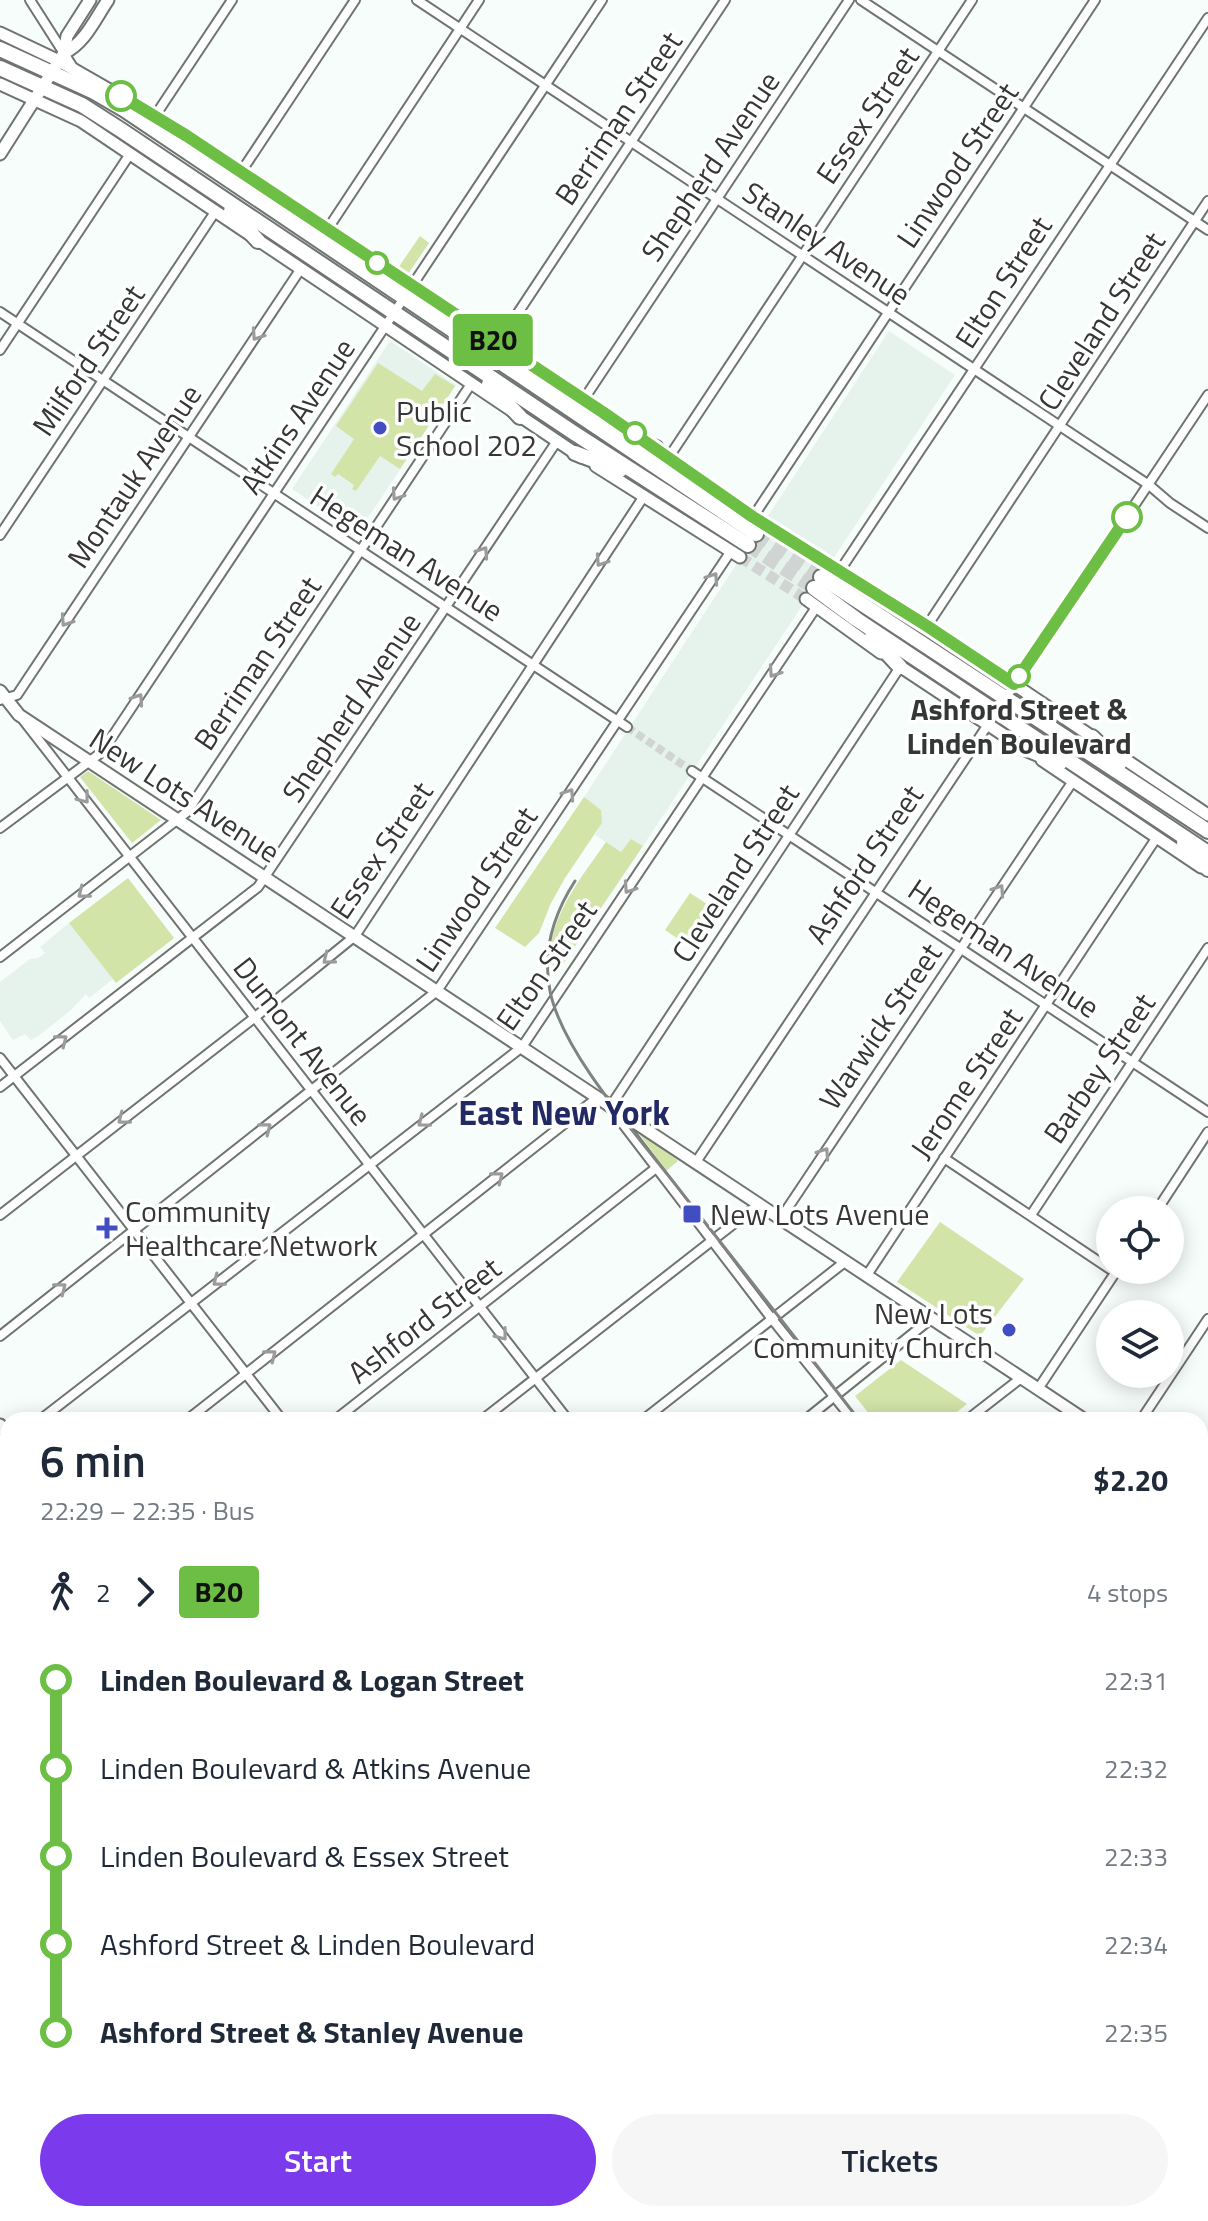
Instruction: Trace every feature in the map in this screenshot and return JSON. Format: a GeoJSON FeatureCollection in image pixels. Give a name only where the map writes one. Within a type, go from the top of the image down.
{"type":"FeatureCollection","features":[{"type":"Feature","properties":{"kind":"highway"},"geometry":{"type":"LineString","coordinates":[[0,49],[58,62],[308,235],[408,292],[749,538]]}},
{"type":"Feature","properties":{"kind":"highway"},"geometry":{"type":"LineString","coordinates":[[0,68],[40,93],[108,122],[645,480],[749,538]]}},
{"type":"Feature","properties":{"kind":"highway"},"geometry":{"type":"LineString","coordinates":[[195,142],[240,189]]}},
{"type":"Feature","properties":{"kind":"highway"},"geometry":{"type":"LineString","coordinates":[[218,196],[258,241]]}},
{"type":"Feature","properties":{"kind":"highway"},"geometry":{"type":"LineString","coordinates":[[308,235],[372,259]]}},
{"type":"Feature","properties":{"kind":"highway"},"geometry":{"type":"LineString","coordinates":[[498,343],[546,392]]}},
{"type":"Feature","properties":{"kind":"highway"},"geometry":{"type":"LineString","coordinates":[[473,366],[520,417]]}},
{"type":"Feature","properties":{"kind":"highway"},"geometry":{"type":"LineString","coordinates":[[595,425],[656,448]]}},
{"type":"Feature","properties":{"kind":"highway"},"geometry":{"type":"LineString","coordinates":[[575,453],[645,480]]}},
{"type":"Feature","properties":{"kind":"highway"},"geometry":{"type":"LineString","coordinates":[[821,585],[900,667]]}},
{"type":"Feature","properties":{"kind":"highway"},"geometry":{"type":"LineString","coordinates":[[821,585],[1010,690],[1138,785],[1208,831]]}},
{"type":"Feature","properties":{"kind":"highway"},"geometry":{"type":"LineString","coordinates":[[856,619],[991,718],[1091,775],[1208,853]]}},
{"type":"Feature","properties":{"kind":"highway"},"geometry":{"type":"LineString","coordinates":[[1092,737],[1138,785]]}},
{"type":"Feature","properties":{"kind":"highway"},"geometry":{"type":"LineString","coordinates":[[1024,748],[1091,775]]}},
{"type":"Feature","properties":{"kind":"highway"},"geometry":{"type":"LineString","coordinates":[[1170,827],[1208,870]]}},
{"type":"Feature","properties":{"kind":"street"},"geometry":{"type":"LineString","coordinates":[[30,0],[58,62]]}},
{"type":"Feature","properties":{"kind":"street"},"geometry":{"type":"LineString","coordinates":[[0,154],[40,93],[58,62],[67,36],[90,0]]}},
{"type":"Feature","properties":{"kind":"street"},"geometry":{"type":"LineString","coordinates":[[58,62],[82,40],[108,0]]}},
{"type":"Feature","properties":{"kind":"street"},"geometry":{"type":"LineString","coordinates":[[155,116],[232,0]]}},
{"type":"Feature","properties":{"kind":"street"},"geometry":{"type":"LineString","coordinates":[[241,172],[355,0]]}},
{"type":"Feature","properties":{"kind":"street","name":"Stanley Avenue"},"geometry":{"type":"LineString","coordinates":[[417,0],[1149,485],[1208,528]]}},
{"type":"Feature","properties":{"kind":"street"},"geometry":{"type":"LineString","coordinates":[[327,230],[479,0]]}},
{"type":"Feature","properties":{"kind":"street","name":"Atkins Avenue"},"geometry":{"type":"LineString","coordinates":[[0,828],[102,752],[602,0]]}},
{"type":"Feature","properties":{"kind":"street","name":"Berriman Street"},"geometry":{"type":"LineString","coordinates":[[498,343],[725,0]]}},
{"type":"Feature","properties":{"kind":"street","name":"Shepherd Avenue"},"geometry":{"type":"LineString","coordinates":[[584,399],[849,0]]}},
{"type":"Feature","properties":{"kind":"street"},"geometry":{"type":"LineString","coordinates":[[861,0],[1208,230]]}},
{"type":"Feature","properties":{"kind":"street","name":"Essex Street"},"geometry":{"type":"LineString","coordinates":[[669,457],[972,0]]}},
{"type":"Feature","properties":{"kind":"street","name":"Linwood Street"},"geometry":{"type":"LineString","coordinates":[[0,1336],[437,991],[618,721],[749,538],[888,312],[1095,0]]}},
{"type":"Feature","properties":{"kind":"street","name":"Elton Street"},"geometry":{"type":"LineString","coordinates":[[50,1412],[522,1047],[703,778],[821,585],[974,369],[1208,18]]}},
{"type":"Feature","properties":{"kind":"street"},"geometry":{"type":"LineString","coordinates":[[0,33],[75,69],[155,116],[372,259],[408,292],[498,343],[584,399],[669,457],[749,538]]}},
{"type":"Feature","properties":{"kind":"street"},"geometry":{"type":"LineString","coordinates":[[0,84],[40,93],[385,327],[644,496],[749,538]]}},
{"type":"Feature","properties":{"kind":"street"},"geometry":{"type":"LineString","coordinates":[[0,350],[130,154]]}},
{"type":"Feature","properties":{"kind":"street","name":"Cleveland Street"},"geometry":{"type":"LineString","coordinates":[[927,626],[1208,201]]}},
{"type":"Feature","properties":{"kind":"street","name":"Milford Street"},"geometry":{"type":"LineString","coordinates":[[0,535],[215,212]]}},
{"type":"Feature","properties":{"kind":"street","name":"Montauk Avenue"},"geometry":{"type":"LineString","coordinates":[[2,696],[17,695],[300,270]]}},
{"type":"Feature","properties":{"kind":"street","name":"Hegeman Avenue"},"geometry":{"type":"LineString","coordinates":[[0,312],[627,727]]}},
{"type":"Feature","properties":{"kind":"street","name":"Berriman Street"},"geometry":{"type":"LineString","coordinates":[[0,957],[187,812],[471,384]]}},
{"type":"Feature","properties":{"kind":"street","name":"Ashford Street"},"geometry":{"type":"LineString","coordinates":[[696,1162],[1208,395]]}},
{"type":"Feature","properties":{"kind":"street","name":"Shepherd Avenue"},"geometry":{"type":"LineString","coordinates":[[0,1087],[258,887],[557,441]]}},
{"type":"Feature","properties":{"kind":"street","name":"Essex Street"},"geometry":{"type":"LineString","coordinates":[[0,1215],[355,936],[644,496]]}},
{"type":"Feature","properties":{"kind":"street"},"geometry":{"type":"LineString","coordinates":[[821,585],[927,626],[1010,690],[1092,737],[1208,815]]}},
{"type":"Feature","properties":{"kind":"street"},"geometry":{"type":"LineString","coordinates":[[821,585],[900,667],[991,718],[1024,748],[1208,870]]}},
{"type":"Feature","properties":{"kind":"street","name":"Cleveland Street"},"geometry":{"type":"LineString","coordinates":[[610,1107],[900,667]]}},
{"type":"Feature","properties":{"kind":"street","name":"Dumont Avenue"},"geometry":{"type":"LineString","coordinates":[[2,696],[562,1412]]}},
{"type":"Feature","properties":{"kind":"street","name":"New Lots Avenue"},"geometry":{"type":"LineString","coordinates":[[19,715],[1073,1412]]}},
{"type":"Feature","properties":{"kind":"street","name":"Hegeman Avenue"},"geometry":{"type":"LineString","coordinates":[[692,771],[1208,1112]]}},
{"type":"Feature","properties":{"kind":"street","name":"Warwick Street"},"geometry":{"type":"LineString","coordinates":[[781,1218],[1073,781]]}},
{"type":"Feature","properties":{"kind":"street","name":"Jerome Street"},"geometry":{"type":"LineString","coordinates":[[867,1275],[1157,837]]}},
{"type":"Feature","properties":{"kind":"street","name":"Barbey Street"},"geometry":{"type":"LineString","coordinates":[[1031,1215],[1208,948]]}},
{"type":"Feature","properties":{"kind":"street"},"geometry":{"type":"LineString","coordinates":[[0,1058],[276,1412]]}},
{"type":"Feature","properties":{"kind":"street"},"geometry":{"type":"LineString","coordinates":[[197,1412],[597,1098]]}},
{"type":"Feature","properties":{"kind":"street"},"geometry":{"type":"LineString","coordinates":[[610,1107],[846,1412]]}},
{"type":"Feature","properties":{"kind":"street"},"geometry":{"type":"LineString","coordinates":[[1166,1196],[1208,1132]]}},
{"type":"Feature","properties":{"kind":"street"},"geometry":{"type":"LineString","coordinates":[[944,1158],[1096,1258]]}},
{"type":"Feature","properties":{"kind":"street","name":"Ashford Street"},"geometry":{"type":"LineString","coordinates":[[345,1412],[656,1168]]}},
{"type":"Feature","properties":{"kind":"street"},"geometry":{"type":"LineString","coordinates":[[492,1412],[759,1204]]}},
{"type":"Feature","properties":{"kind":"street"},"geometry":{"type":"LineString","coordinates":[[653,1412],[846,1261]]}},
{"type":"Feature","properties":{"kind":"street"},"geometry":{"type":"LineString","coordinates":[[1038,1389],[1105,1284]]}},
{"type":"Feature","properties":{"kind":"street"},"geometry":{"type":"LineString","coordinates":[[815,1412],[932,1318]]}},
{"type":"Feature","properties":{"kind":"street"},"geometry":{"type":"LineString","coordinates":[[1146,1412],[1208,1319]]}},
{"type":"Feature","properties":{"kind":"street"},"geometry":{"type":"LineString","coordinates":[[977,1412],[1021,1378]]}},
{"type":"Feature","properties":{"kind":"shaded area"},"geometry":{"type":"Polygon","coordinates":[[[889,331],[955,375],[643,846],[631,839],[621,852],[595,835],[602,823],[584,797],[889,331]]]}},
{"type":"Feature","properties":{"kind":"shaded area","name":"Public School 202"},"geometry":{"type":"Polygon","coordinates":[[[390,341],[456,385],[358,533],[292,489],[390,341]]]}},
{"type":"Feature","properties":{"kind":"shaded area"},"geometry":{"type":"Polygon","coordinates":[[[69,923],[113,979],[89,998],[86,994],[37,1037],[31,1040],[25,1034],[13,1040],[0,1021],[0,982],[30,959],[45,953],[40,947],[69,923]]]}},
{"type":"Feature","properties":{"kind":"green space"},"geometry":{"type":"Polygon","coordinates":[[[420,236],[429,243],[408,274],[398,268],[420,236]]]}},
{"type":"Feature","properties":{"kind":"green space"},"geometry":{"type":"Polygon","coordinates":[[[378,363],[422,391],[435,374],[455,386],[400,469],[380,456],[356,491],[352,489],[354,485],[338,474],[335,477],[331,474],[354,439],[336,426],[378,363]]]}},
{"type":"Feature","properties":{"kind":"green space"},"geometry":{"type":"Polygon","coordinates":[[[88,771],[161,820],[132,843],[80,777],[88,771]]]}},
{"type":"Feature","properties":{"kind":"green space"},"geometry":{"type":"Polygon","coordinates":[[[584,797],[601,810],[602,823],[565,878],[539,933],[525,947],[495,928],[584,797]]]}},
{"type":"Feature","properties":{"kind":"green space"},"geometry":{"type":"Polygon","coordinates":[[[631,839],[643,846],[555,976],[551,958],[552,941],[565,905],[606,842],[621,852],[631,839]]]}},
{"type":"Feature","properties":{"kind":"green space"},"geometry":{"type":"Polygon","coordinates":[[[128,878],[174,938],[116,983],[69,923],[128,878]]]}},
{"type":"Feature","properties":{"kind":"green space"},"geometry":{"type":"Polygon","coordinates":[[[690,893],[721,913],[696,951],[665,930],[690,893]]]}},
{"type":"Feature","properties":{"kind":"green space"},"geometry":{"type":"Polygon","coordinates":[[[636,1129],[675,1158],[678,1161],[666,1171],[636,1129]]]}},
{"type":"Feature","properties":{"kind":"green space"},"geometry":{"type":"Polygon","coordinates":[[[940,1222],[1024,1279],[980,1336],[897,1282],[940,1222]]]}},
{"type":"Feature","properties":{"kind":"green space"},"geometry":{"type":"Polygon","coordinates":[[[901,1360],[967,1404],[957,1412],[868,1412],[855,1396],[901,1360]]]}},
{"type":"Feature","properties":{"kind":"tunnel"},"geometry":{"type":"LineString","coordinates":[[763,524],[829,566]]}},
{"type":"Feature","properties":{"kind":"tunnel"},"geometry":{"type":"LineString","coordinates":[[756,534],[821,577]]}},
{"type":"Feature","properties":{"kind":"tunnel"},"geometry":{"type":"LineString","coordinates":[[748,545],[814,588]]}},
{"type":"Feature","properties":{"kind":"tunnel"},"geometry":{"type":"LineString","coordinates":[[740,557],[806,599]]}},
{"type":"Feature","properties":{"kind":"tunnel"},"geometry":{"type":"LineString","coordinates":[[627,727],[692,771]]}},
{"type":"Feature","properties":{"kind":"railway"},"geometry":{"type":"LineString","coordinates":[[575,881],[555,920],[547,962],[550,991],[569,1040],[622,1117],[853,1412]]}},
{"type":"Feature","properties":{"kind":"bus line","name":"B20"},"geometry":{"type":"LineString","coordinates":[[121,96],[187,136],[604,413],[753,517],[1014,684],[1127,517]]}},
{"type":"Feature","properties":{"kind":"place","name":"Public School 202"},"geometry":{"type":"Point","coordinates":[380,428]}},
{"type":"Feature","properties":{"kind":"place","name":"Ashford Street & Linden Boulevard"},"geometry":{"type":"Point","coordinates":[1019,676]}},
{"type":"Feature","properties":{"kind":"place","name":"New Lots Avenue"},"geometry":{"type":"Point","coordinates":[692,1214]}},
{"type":"Feature","properties":{"kind":"place","name":"Community Healthcare Network"},"geometry":{"type":"Point","coordinates":[107,1228]}},
{"type":"Feature","properties":{"kind":"place","name":"New Lots Community Church"},"geometry":{"type":"Point","coordinates":[1009,1330]}},
{"type":"Feature","properties":{"kind":"district","name":"East New York"},"geometry":{"type":"Point","coordinates":[564,1112]}}]}
